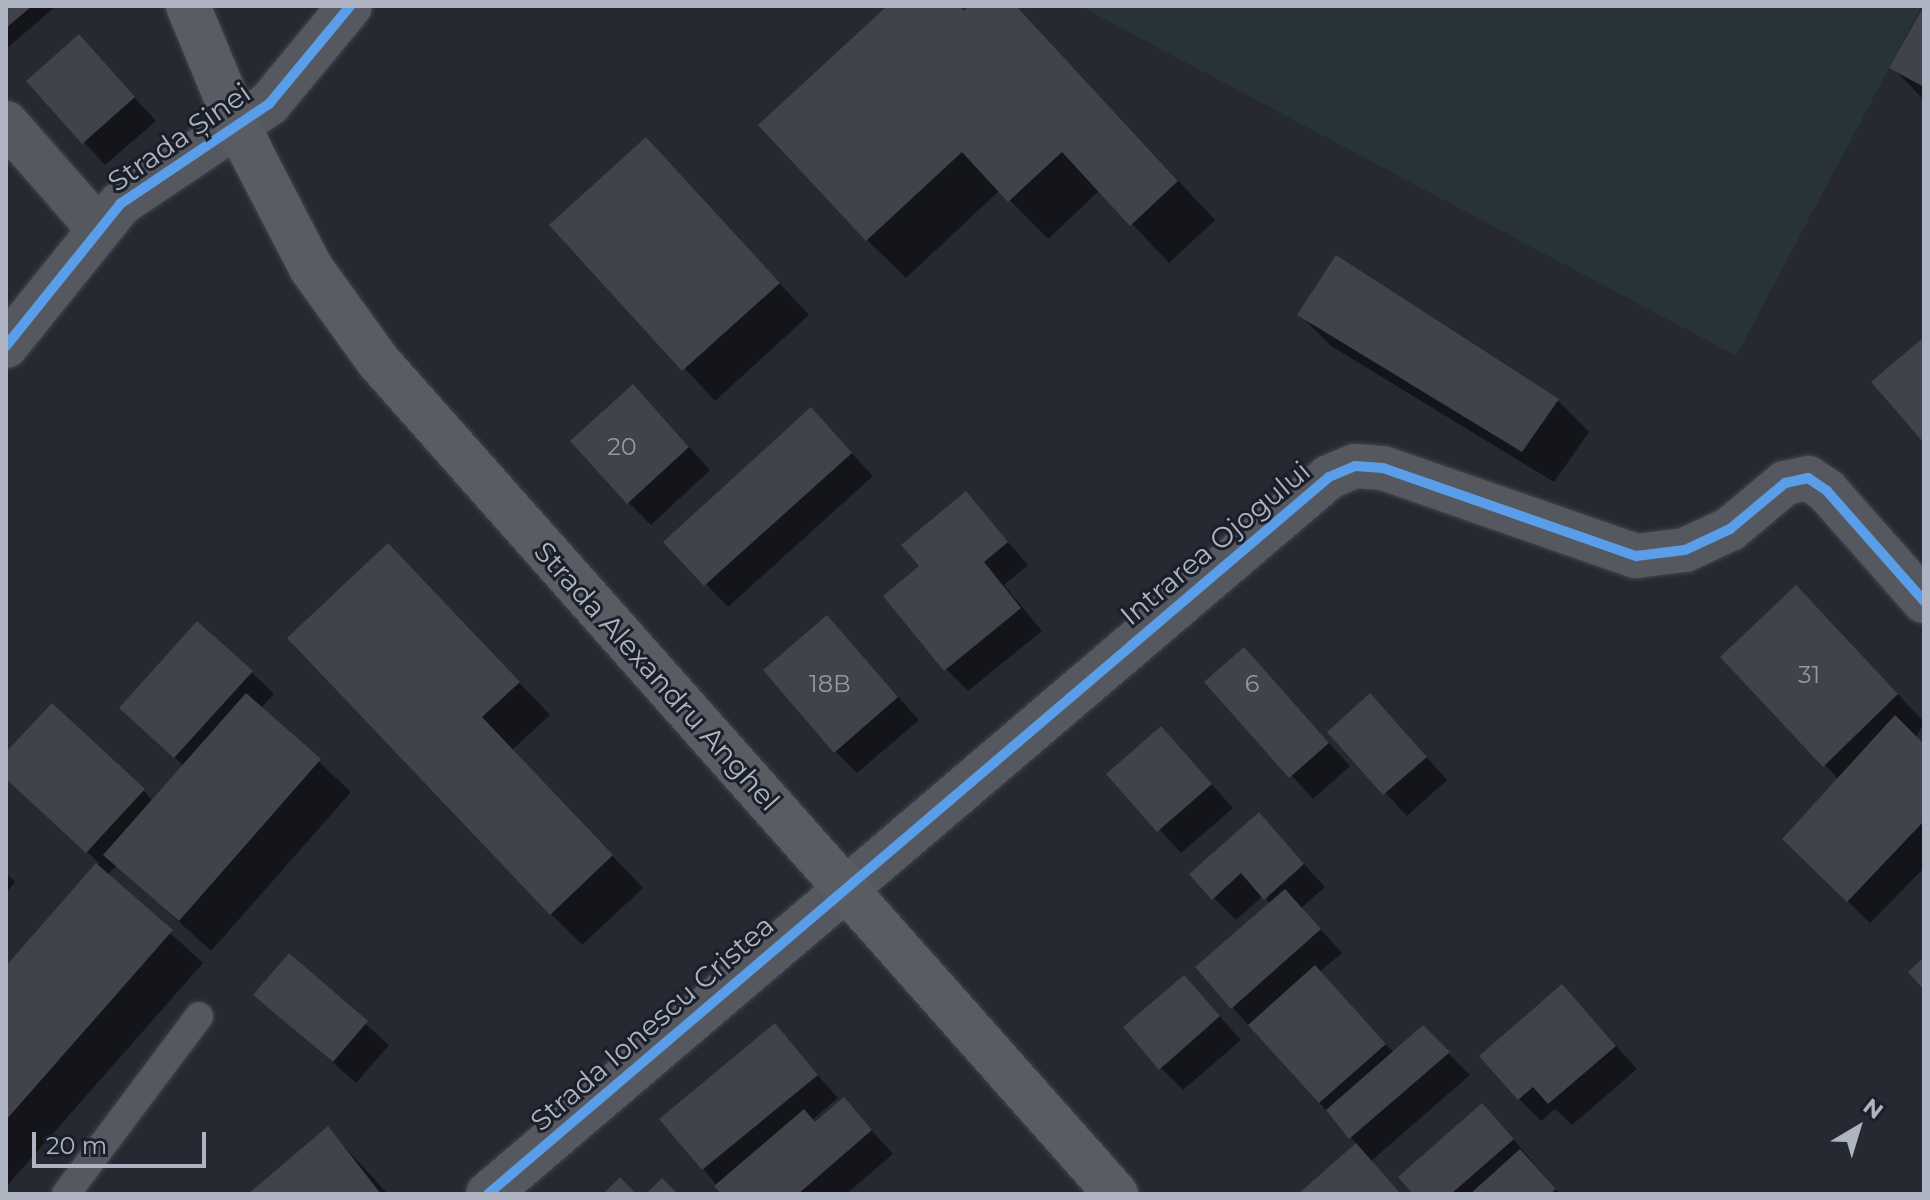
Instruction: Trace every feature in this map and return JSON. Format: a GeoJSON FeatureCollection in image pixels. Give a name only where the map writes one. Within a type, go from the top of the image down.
{"type":"FeatureCollection","features":[{"type":"Feature","properties":{"kind":"main road","name":"Strada Alexandru Anghel"},"geometry":{"type":"LineString","coordinates":[[188,6],[239,129],[311,268],[378,361],[1116,1194]]}},
{"type":"Feature","properties":{"kind":"street","name":"Strada Șinei"},"geometry":{"type":"LineString","coordinates":[[6,346],[98,228],[150,181],[239,129],[288,85],[350,6]]}},
{"type":"Feature","properties":{"kind":"street"},"geometry":{"type":"LineString","coordinates":[[6,123],[98,228]]}},
{"type":"Feature","properties":{"kind":"street","name":"Intrarea Ojogului"},"geometry":{"type":"LineString","coordinates":[[846,888],[1329,477],[1355,466],[1383,468],[1636,556],[1685,550],[1708,540],[1730,529],[1785,483],[1808,478],[1827,491],[1924,601]]}},
{"type":"Feature","properties":{"kind":"street","name":"Strada Ionescu Cristea"},"geometry":{"type":"LineString","coordinates":[[488,1194],[846,888]]}},
{"type":"Feature","properties":{"kind":"lane"},"geometry":{"type":"LineString","coordinates":[[66,1194],[199,1016]]}},
{"type":"Feature","properties":{"kind":"shaded area"},"geometry":{"type":"Polygon","coordinates":[[[1080,6],[1922,6],[1736,356],[1080,6]]]}},
{"type":"Feature","properties":{"kind":"building"},"geometry":{"type":"Polygon","coordinates":[[[6,6],[32,6],[6,28],[6,6]]]}},
{"type":"Feature","properties":{"kind":"building"},"geometry":{"type":"Polygon","coordinates":[[[887,6],[960,6],[964,11],[969,6],[1016,6],[1178,181],[1130,226],[1062,152],[1008,202],[962,152],[866,241],[758,125],[887,6]]]}},
{"type":"Feature","properties":{"kind":"building"},"geometry":{"type":"Polygon","coordinates":[[[1924,6],[1924,87],[1889,68],[1924,6]]]}},
{"type":"Feature","properties":{"kind":"building"},"geometry":{"type":"Polygon","coordinates":[[[79,34],[135,97],[82,144],[26,81],[79,34]]]}},
{"type":"Feature","properties":{"kind":"building"},"geometry":{"type":"Polygon","coordinates":[[[646,137],[780,283],[682,371],[549,225],[646,137]]]}},
{"type":"Feature","properties":{"kind":"building"},"geometry":{"type":"Polygon","coordinates":[[[1336,255],[1559,399],[1522,452],[1297,315],[1336,255]]]}},
{"type":"Feature","properties":{"kind":"building"},"geometry":{"type":"Polygon","coordinates":[[[1924,337],[1924,443],[1871,382],[1924,337]]]}},
{"type":"Feature","properties":{"kind":"building"},"geometry":{"type":"Polygon","coordinates":[[[633,384],[689,447],[627,504],[570,441],[633,384]]]}},
{"type":"Feature","properties":{"kind":"building"},"geometry":{"type":"Polygon","coordinates":[[[811,407],[852,453],[704,586],[663,542],[811,407]]]}},
{"type":"Feature","properties":{"kind":"building"},"geometry":{"type":"Polygon","coordinates":[[[966,491],[1008,542],[984,562],[1021,608],[944,671],[883,596],[919,566],[901,545],[966,491]]]}},
{"type":"Feature","properties":{"kind":"building"},"geometry":{"type":"Polygon","coordinates":[[[388,543],[520,682],[482,717],[613,855],[550,915],[287,638],[388,543]]]}},
{"type":"Feature","properties":{"kind":"building"},"geometry":{"type":"Polygon","coordinates":[[[1796,585],[1898,694],[1823,767],[1720,657],[1796,585]]]}},
{"type":"Feature","properties":{"kind":"building"},"geometry":{"type":"Polygon","coordinates":[[[827,615],[898,697],[834,753],[763,670],[827,615]]]}},
{"type":"Feature","properties":{"kind":"building"},"geometry":{"type":"Polygon","coordinates":[[[197,621],[253,671],[174,758],[119,708],[197,621]]]}},
{"type":"Feature","properties":{"kind":"building"},"geometry":{"type":"Polygon","coordinates":[[[1244,647],[1329,743],[1289,778],[1204,682],[1244,647]]]}},
{"type":"Feature","properties":{"kind":"building"},"geometry":{"type":"Polygon","coordinates":[[[246,693],[321,759],[179,921],[103,855],[246,693]]]}},
{"type":"Feature","properties":{"kind":"building"},"geometry":{"type":"Polygon","coordinates":[[[1370,693],[1427,757],[1383,795],[1327,732],[1370,693]]]}},
{"type":"Feature","properties":{"kind":"building"},"geometry":{"type":"Polygon","coordinates":[[[52,703],[145,789],[86,853],[6,779],[6,752],[52,703]]]}},
{"type":"Feature","properties":{"kind":"building"},"geometry":{"type":"Polygon","coordinates":[[[1895,715],[1924,744],[1924,821],[1847,902],[1782,839],[1895,715]]]}},
{"type":"Feature","properties":{"kind":"building"},"geometry":{"type":"Polygon","coordinates":[[[1161,726],[1212,784],[1157,832],[1106,774],[1161,726]]]}},
{"type":"Feature","properties":{"kind":"building"},"geometry":{"type":"Polygon","coordinates":[[[1259,812],[1304,864],[1264,900],[1241,873],[1212,900],[1189,874],[1259,812]]]}},
{"type":"Feature","properties":{"kind":"building"},"geometry":{"type":"Polygon","coordinates":[[[96,863],[173,930],[6,1120],[6,966],[96,863]]]}},
{"type":"Feature","properties":{"kind":"building"},"geometry":{"type":"Polygon","coordinates":[[[1285,889],[1321,929],[1231,1009],[1195,967],[1285,889]]]}},
{"type":"Feature","properties":{"kind":"building"},"geometry":{"type":"Polygon","coordinates":[[[289,953],[368,1021],[333,1062],[253,995],[289,953]]]}},
{"type":"Feature","properties":{"kind":"building"},"geometry":{"type":"Polygon","coordinates":[[[1924,957],[1924,990],[1908,972],[1924,957]]]}},
{"type":"Feature","properties":{"kind":"building"},"geometry":{"type":"Polygon","coordinates":[[[1315,965],[1386,1044],[1319,1103],[1248,1025],[1315,965]]]}},
{"type":"Feature","properties":{"kind":"building"},"geometry":{"type":"Polygon","coordinates":[[[1184,975],[1220,1016],[1159,1070],[1123,1027],[1184,975]]]}},
{"type":"Feature","properties":{"kind":"building"},"geometry":{"type":"Polygon","coordinates":[[[1562,984],[1616,1046],[1548,1104],[1533,1087],[1518,1100],[1479,1056],[1562,984]]]}},
{"type":"Feature","properties":{"kind":"building"},"geometry":{"type":"Polygon","coordinates":[[[775,1023],[818,1075],[702,1170],[659,1119],[775,1023]]]}},
{"type":"Feature","properties":{"kind":"building"},"geometry":{"type":"Polygon","coordinates":[[[1423,1025],[1450,1052],[1349,1139],[1326,1110],[1423,1025]]]}},
{"type":"Feature","properties":{"kind":"building"},"geometry":{"type":"Polygon","coordinates":[[[844,1097],[872,1130],[798,1194],[721,1194],[714,1186],[804,1109],[815,1122],[844,1097]]]}},
{"type":"Feature","properties":{"kind":"building"},"geometry":{"type":"Polygon","coordinates":[[[1482,1103],[1514,1139],[1451,1194],[1413,1194],[1398,1177],[1482,1103]]]}},
{"type":"Feature","properties":{"kind":"building"},"geometry":{"type":"Polygon","coordinates":[[[328,1126],[381,1194],[248,1194],[328,1126]]]}},
{"type":"Feature","properties":{"kind":"building"},"geometry":{"type":"Polygon","coordinates":[[[1356,1143],[1401,1194],[1298,1194],[1356,1143]]]}},
{"type":"Feature","properties":{"kind":"building"},"geometry":{"type":"Polygon","coordinates":[[[1520,1149],[1556,1189],[1550,1194],[1470,1194],[1520,1149]]]}},
{"type":"Feature","properties":{"kind":"building"},"geometry":{"type":"Polygon","coordinates":[[[620,1177],[636,1194],[603,1194],[620,1177]]]}},
{"type":"Feature","properties":{"kind":"building"},"geometry":{"type":"Polygon","coordinates":[[[662,1178],[678,1194],[646,1194],[662,1178]]]}},
{"type":"Feature","properties":{"kind":"tram line"},"geometry":{"type":"LineString","coordinates":[[174,6],[218,121],[289,260],[365,376],[1091,1194]]}},
{"type":"Feature","properties":{"kind":"tram line"},"geometry":{"type":"LineString","coordinates":[[206,6],[322,254],[395,362],[1132,1194]]}},
{"type":"Feature","properties":{"kind":"cycle path"},"geometry":{"type":"LineString","coordinates":[[6,346],[120,204],[269,104],[350,6]]}},
{"type":"Feature","properties":{"kind":"cycle path"},"geometry":{"type":"LineString","coordinates":[[488,1194],[1329,477],[1355,466],[1383,468],[1636,556],[1685,550],[1730,529],[1785,483],[1808,478],[1827,491],[1924,601]]}}]}
